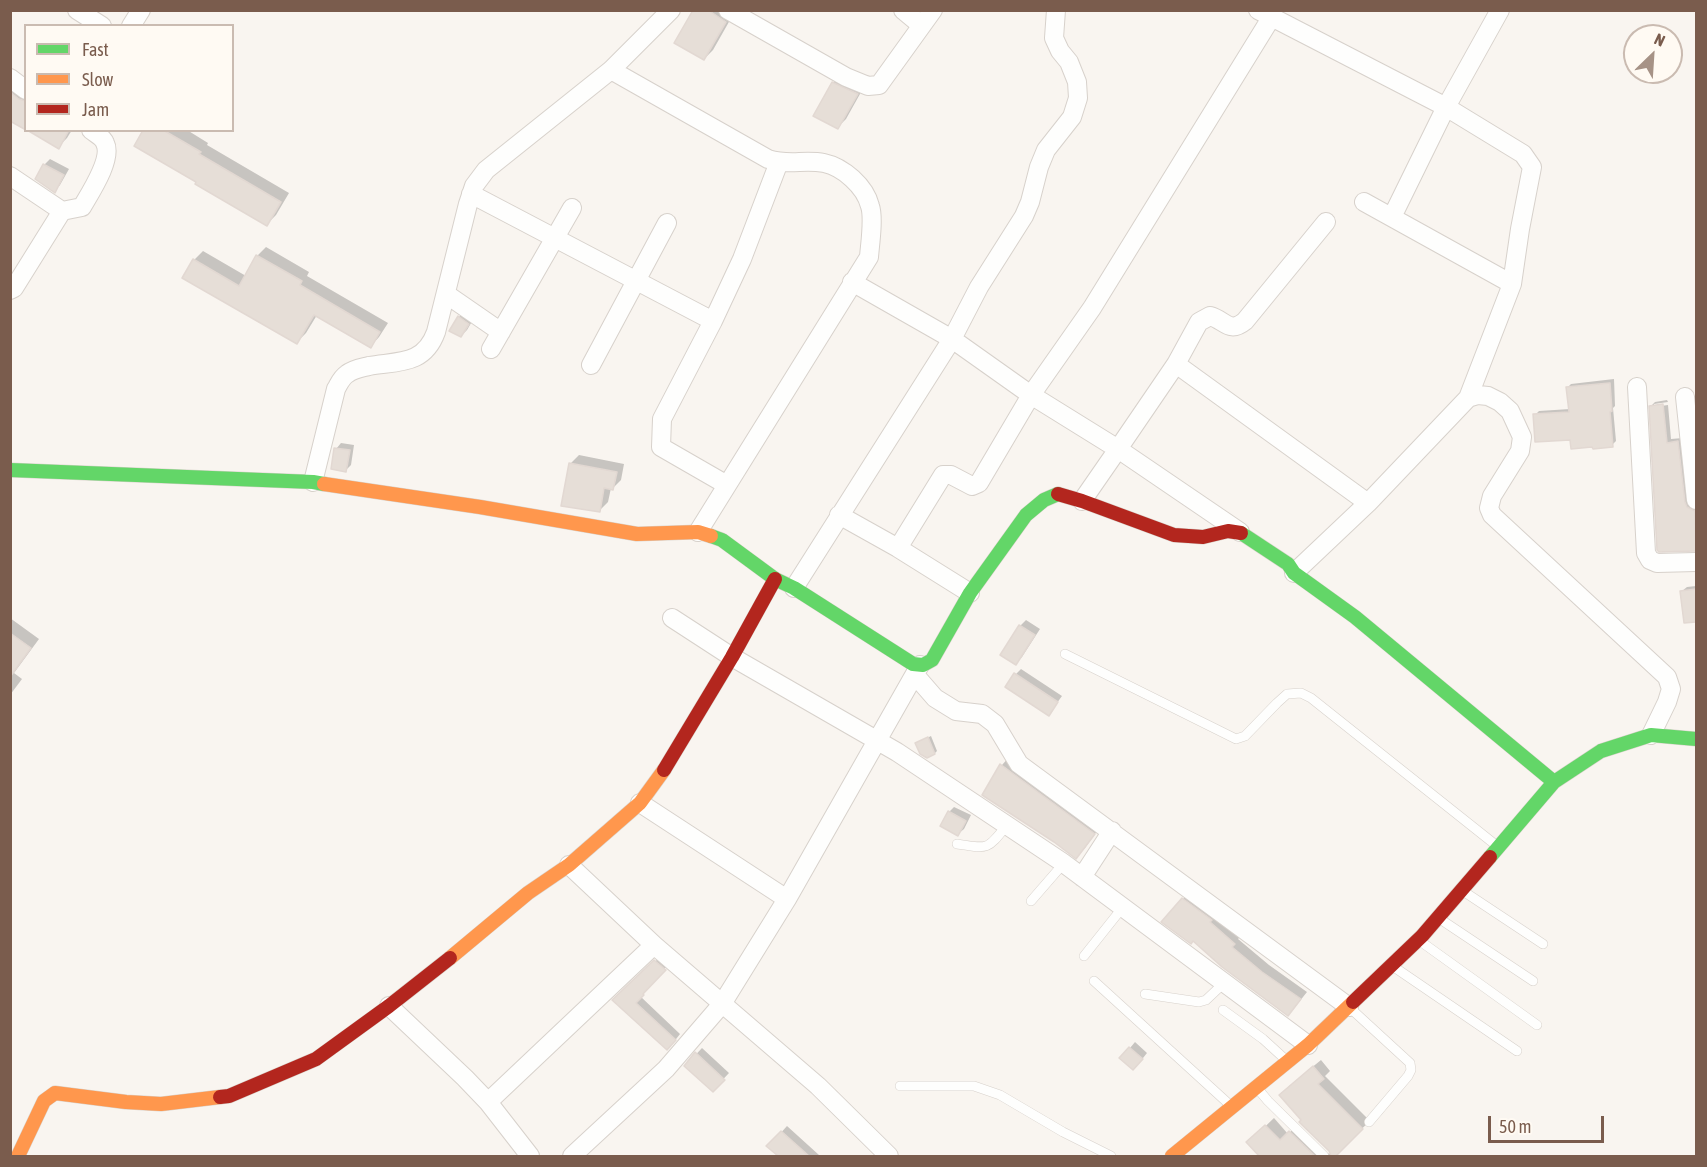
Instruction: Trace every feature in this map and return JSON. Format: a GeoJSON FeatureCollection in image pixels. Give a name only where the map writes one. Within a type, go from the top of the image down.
{"type":"FeatureCollection","features":[{"type":"Feature","properties":{"kind":"street"},"geometry":{"type":"LineString","coordinates":[[77,10],[99,24]]}},
{"type":"Feature","properties":{"kind":"street"},"geometry":{"type":"LineString","coordinates":[[132,24],[141,10]]}},
{"type":"Feature","properties":{"kind":"street"},"geometry":{"type":"LineString","coordinates":[[313,482],[336,389],[342,379],[357,369],[415,358],[427,351],[436,332],[471,194],[486,170],[611,70],[671,10]]}},
{"type":"Feature","properties":{"kind":"street"},"geometry":{"type":"LineString","coordinates":[[728,10],[846,77],[868,86],[879,84],[927,18],[903,10]]}},
{"type":"Feature","properties":{"kind":"street"},"geometry":{"type":"LineString","coordinates":[[794,588],[952,339],[979,287],[1024,216],[1046,150],[1072,117],[1078,98],[1077,82],[1069,62],[1060,51],[1054,38],[1056,10]]}},
{"type":"Feature","properties":{"kind":"street"},"geometry":{"type":"LineString","coordinates":[[1392,217],[1446,107],[1500,10]]}},
{"type":"Feature","properties":{"kind":"street"},"geometry":{"type":"LineString","coordinates":[[898,548],[943,475],[951,475],[972,486],[979,483],[1031,395],[1092,308],[1265,14],[1446,107],[1523,154],[1532,167],[1512,284],[1468,398],[1368,503],[1294,573]]}},
{"type":"Feature","properties":{"kind":"street"},"geometry":{"type":"LineString","coordinates":[[611,70],[768,159],[790,163],[825,163],[837,168],[851,177],[871,206],[869,257],[698,532]]}},
{"type":"Feature","properties":{"kind":"street"},"geometry":{"type":"LineString","coordinates":[[10,78],[24,88]]}},
{"type":"Feature","properties":{"kind":"street"},"geometry":{"type":"LineString","coordinates":[[10,176],[62,211],[82,207],[102,171],[107,156],[106,144],[94,132]]}},
{"type":"Feature","properties":{"kind":"street"},"geometry":{"type":"LineString","coordinates":[[727,485],[661,447],[662,419],[742,259],[779,162]]}},
{"type":"Feature","properties":{"kind":"street"},"geometry":{"type":"LineString","coordinates":[[471,194],[713,321]]}},
{"type":"Feature","properties":{"kind":"street"},"geometry":{"type":"LineString","coordinates":[[1364,201],[1512,284]]}},
{"type":"Feature","properties":{"kind":"street"},"geometry":{"type":"LineString","coordinates":[[491,349],[572,208]]}},
{"type":"Feature","properties":{"kind":"street"},"geometry":{"type":"LineString","coordinates":[[10,290],[20,280],[62,211]]}},
{"type":"Feature","properties":{"kind":"street"},"geometry":{"type":"LineString","coordinates":[[1082,501],[1176,364],[1200,322],[1210,316],[1216,317],[1228,326],[1240,326],[1326,222]]}},
{"type":"Feature","properties":{"kind":"street"},"geometry":{"type":"LineString","coordinates":[[591,365],[667,223]]}},
{"type":"Feature","properties":{"kind":"street"},"geometry":{"type":"LineString","coordinates":[[852,282],[952,339],[1031,395],[1118,449],[1288,564],[1294,573],[1355,617],[1554,782]]}},
{"type":"Feature","properties":{"kind":"street"},"geometry":{"type":"LineString","coordinates":[[446,294],[501,332]]}},
{"type":"Feature","properties":{"kind":"street"},"geometry":{"type":"LineString","coordinates":[[1176,364],[1368,503]]}},
{"type":"Feature","properties":{"kind":"street"},"geometry":{"type":"LineString","coordinates":[[1636,387],[1646,554],[1650,560],[1657,562],[1696,562]]}},
{"type":"Feature","properties":{"kind":"street"},"geometry":{"type":"LineString","coordinates":[[1468,398],[1478,395],[1488,396],[1500,402],[1510,411],[1522,437],[1520,451],[1492,496],[1489,508],[1492,515],[1667,677],[1671,689],[1651,735]]}},
{"type":"Feature","properties":{"kind":"street"},"geometry":{"type":"LineString","coordinates":[[1685,397],[1696,500]]}},
{"type":"Feature","properties":{"kind":"street"},"geometry":{"type":"LineString","coordinates":[[10,470],[313,482],[637,534],[698,532],[722,540],[775,579],[794,588],[914,664],[935,698],[956,711],[982,714],[995,724],[1019,764],[1349,1006]]}},
{"type":"Feature","properties":{"kind":"street"},"geometry":{"type":"LineString","coordinates":[[572,1156],[666,1070],[722,1004],[787,899],[917,670],[932,660],[970,592],[1026,515],[1044,500],[1058,494],[1174,536],[1203,537],[1228,531],[1240,532]]}},
{"type":"Feature","properties":{"kind":"street"},"geometry":{"type":"LineString","coordinates":[[839,514],[970,592]]}},
{"type":"Feature","properties":{"kind":"street"},"geometry":{"type":"LineString","coordinates":[[18,1156],[44,1101],[56,1093],[161,1104],[229,1096],[316,1059],[388,1006],[474,939],[528,893],[569,865],[640,803],[658,779],[732,657],[775,579]]}},
{"type":"Feature","properties":{"kind":"street"},"geometry":{"type":"LineString","coordinates":[[672,618],[732,657],[877,740],[1064,863],[1308,1045]]}},
{"type":"Feature","properties":{"kind":"street"},"geometry":{"type":"LineString","coordinates":[[1172,1156],[1308,1045],[1418,940],[1554,782],[1601,751],[1632,740],[1651,735],[1696,739]]}},
{"type":"Feature","properties":{"kind":"street"},"geometry":{"type":"LineString","coordinates":[[640,803],[787,899]]}},
{"type":"Feature","properties":{"kind":"street"},"geometry":{"type":"LineString","coordinates":[[1082,877],[1112,831]]}},
{"type":"Feature","properties":{"kind":"street"},"geometry":{"type":"LineString","coordinates":[[569,865],[654,945],[818,1086],[889,1156]]}},
{"type":"Feature","properties":{"kind":"street"},"geometry":{"type":"LineString","coordinates":[[488,1101],[654,945]]}},
{"type":"Feature","properties":{"kind":"street"},"geometry":{"type":"LineString","coordinates":[[388,1006],[488,1101],[530,1156]]}},
{"type":"Feature","properties":{"kind":"lane"},"geometry":{"type":"LineString","coordinates":[[1065,654],[1236,739],[1245,736],[1287,694],[1301,693],[1311,698],[1498,846]]}},
{"type":"Feature","properties":{"kind":"lane"},"geometry":{"type":"LineString","coordinates":[[957,844],[980,848],[990,845],[1007,825]]}},
{"type":"Feature","properties":{"kind":"lane"},"geometry":{"type":"LineString","coordinates":[[1031,901],[1064,863]]}},
{"type":"Feature","properties":{"kind":"lane"},"geometry":{"type":"LineString","coordinates":[[1461,890],[1543,944]]}},
{"type":"Feature","properties":{"kind":"lane"},"geometry":{"type":"LineString","coordinates":[[1084,956],[1123,908]]}},
{"type":"Feature","properties":{"kind":"lane"},"geometry":{"type":"LineString","coordinates":[[1438,918],[1533,981]]}},
{"type":"Feature","properties":{"kind":"lane"},"geometry":{"type":"LineString","coordinates":[[1418,940],[1537,1025]]}},
{"type":"Feature","properties":{"kind":"lane"},"geometry":{"type":"LineString","coordinates":[[1392,965],[1517,1051]]}},
{"type":"Feature","properties":{"kind":"lane"},"geometry":{"type":"LineString","coordinates":[[1094,981],[1232,1106]]}},
{"type":"Feature","properties":{"kind":"lane"},"geometry":{"type":"LineString","coordinates":[[1145,994],[1199,1002],[1206,1000],[1224,983]]}},
{"type":"Feature","properties":{"kind":"lane"},"geometry":{"type":"LineString","coordinates":[[1349,1006],[1410,1063],[1412,1070],[1369,1122]]}},
{"type":"Feature","properties":{"kind":"lane"},"geometry":{"type":"LineString","coordinates":[[1223,1010],[1288,1061]]}},
{"type":"Feature","properties":{"kind":"lane"},"geometry":{"type":"LineString","coordinates":[[900,1086],[974,1086],[1000,1095],[1063,1132],[1111,1156]]}},
{"type":"Feature","properties":{"kind":"lane"},"geometry":{"type":"LineString","coordinates":[[1256,1087],[1323,1156]]}},
{"type":"Feature","properties":{"kind":"building"},"geometry":{"type":"Polygon","coordinates":[[[693,10],[708,10],[726,22],[704,60],[674,43],[693,10]]]}},
{"type":"Feature","properties":{"kind":"building"},"geometry":{"type":"Polygon","coordinates":[[[832,82],[858,94],[838,129],[813,116],[832,82]]]}},
{"type":"Feature","properties":{"kind":"building"},"geometry":{"type":"Polygon","coordinates":[[[10,92],[24,100],[24,129],[10,121],[10,92]]]}},
{"type":"Feature","properties":{"kind":"building"},"geometry":{"type":"Polygon","coordinates":[[[30,132],[68,132],[59,149],[30,132]]]}},
{"type":"Feature","properties":{"kind":"building"},"geometry":{"type":"Polygon","coordinates":[[[142,132],[166,132],[201,152],[199,154],[281,202],[267,226],[134,146],[142,132]]]}},
{"type":"Feature","properties":{"kind":"building"},"geometry":{"type":"Polygon","coordinates":[[[43,164],[64,175],[55,193],[35,179],[43,164]]]}},
{"type":"Feature","properties":{"kind":"building"},"geometry":{"type":"Polygon","coordinates":[[[256,255],[302,281],[300,285],[380,332],[371,348],[314,315],[297,344],[182,278],[193,259],[239,286],[256,255]]]}},
{"type":"Feature","properties":{"kind":"building"},"geometry":{"type":"Polygon","coordinates":[[[458,316],[469,324],[461,337],[449,331],[458,316]]]}},
{"type":"Feature","properties":{"kind":"building"},"geometry":{"type":"Polygon","coordinates":[[[1610,383],[1613,447],[1571,449],[1570,440],[1535,442],[1533,414],[1569,412],[1566,387],[1610,383]]]}},
{"type":"Feature","properties":{"kind":"building"},"geometry":{"type":"Polygon","coordinates":[[[1663,404],[1667,443],[1678,441],[1685,502],[1687,507],[1695,511],[1696,551],[1659,552],[1657,550],[1649,406],[1663,404]]]}},
{"type":"Feature","properties":{"kind":"building"},"geometry":{"type":"Polygon","coordinates":[[[334,448],[350,450],[346,472],[331,469],[334,448]]]}},
{"type":"Feature","properties":{"kind":"building"},"geometry":{"type":"Polygon","coordinates":[[[569,463],[617,472],[613,490],[604,488],[600,512],[561,506],[569,463]]]}},
{"type":"Feature","properties":{"kind":"building"},"geometry":{"type":"Polygon","coordinates":[[[1696,589],[1696,622],[1684,623],[1680,591],[1696,589]]]}},
{"type":"Feature","properties":{"kind":"building"},"geometry":{"type":"Polygon","coordinates":[[[1019,625],[1035,635],[1016,665],[1000,655],[1019,625]]]}},
{"type":"Feature","properties":{"kind":"building"},"geometry":{"type":"Polygon","coordinates":[[[10,633],[31,648],[10,677],[10,633]]]}},
{"type":"Feature","properties":{"kind":"building"},"geometry":{"type":"Polygon","coordinates":[[[1014,673],[1058,702],[1049,716],[1005,687],[1014,673]]]}},
{"type":"Feature","properties":{"kind":"building"},"geometry":{"type":"Polygon","coordinates":[[[928,737],[935,754],[927,758],[920,754],[915,743],[928,737]]]}},
{"type":"Feature","properties":{"kind":"building"},"geometry":{"type":"Polygon","coordinates":[[[1000,764],[1095,834],[1076,859],[982,795],[1000,764]]]}},
{"type":"Feature","properties":{"kind":"building"},"geometry":{"type":"Polygon","coordinates":[[[948,811],[966,821],[958,836],[940,826],[948,811]]]}},
{"type":"Feature","properties":{"kind":"building"},"geometry":{"type":"Polygon","coordinates":[[[1182,898],[1212,920],[1210,922],[1235,944],[1232,947],[1262,972],[1301,999],[1288,1016],[1222,967],[1193,941],[1191,944],[1161,922],[1182,898]]]}},
{"type":"Feature","properties":{"kind":"building"},"geometry":{"type":"Polygon","coordinates":[[[654,960],[666,970],[636,1003],[676,1040],[667,1050],[612,1000],[654,960]]]}},
{"type":"Feature","properties":{"kind":"building"},"geometry":{"type":"Polygon","coordinates":[[[1129,1047],[1143,1059],[1133,1070],[1119,1058],[1129,1047]]]}},
{"type":"Feature","properties":{"kind":"building"},"geometry":{"type":"Polygon","coordinates":[[[695,1052],[725,1080],[713,1092],[684,1066],[695,1052]]]}},
{"type":"Feature","properties":{"kind":"building"},"geometry":{"type":"Polygon","coordinates":[[[1313,1066],[1324,1079],[1318,1084],[1363,1129],[1336,1156],[1331,1156],[1329,1151],[1299,1122],[1301,1120],[1279,1095],[1313,1066]]]}},
{"type":"Feature","properties":{"kind":"building"},"geometry":{"type":"Polygon","coordinates":[[[1265,1125],[1280,1140],[1289,1131],[1315,1156],[1259,1156],[1246,1142],[1265,1125]]]}},
{"type":"Feature","properties":{"kind":"building"},"geometry":{"type":"Polygon","coordinates":[[[781,1131],[809,1156],[778,1156],[766,1146],[781,1131]]]}},
{"type":"Feature","properties":{"kind":"traffic: fast"},"geometry":{"type":"LineString","coordinates":[[10,470],[324,484]]}},
{"type":"Feature","properties":{"kind":"traffic: fast"},"geometry":{"type":"LineString","coordinates":[[711,536],[722,540],[775,579],[794,588],[913,664],[923,665],[932,660],[970,593],[1026,515],[1044,500],[1058,494]]}},
{"type":"Feature","properties":{"kind":"traffic: fast"},"geometry":{"type":"LineString","coordinates":[[1241,533],[1288,564],[1294,573],[1355,617],[1554,782]]}},
{"type":"Feature","properties":{"kind":"traffic: fast"},"geometry":{"type":"LineString","coordinates":[[1490,857],[1554,782],[1601,751],[1651,735],[1696,739]]}},
{"type":"Feature","properties":{"kind":"traffic: slow"},"geometry":{"type":"LineString","coordinates":[[324,484],[480,507],[637,534],[698,532],[711,536]]}},
{"type":"Feature","properties":{"kind":"traffic: slow"},"geometry":{"type":"LineString","coordinates":[[450,958],[528,893],[569,865],[640,803],[664,770]]}},
{"type":"Feature","properties":{"kind":"traffic: slow"},"geometry":{"type":"LineString","coordinates":[[1172,1156],[1308,1045],[1353,1002]]}},
{"type":"Feature","properties":{"kind":"traffic: slow"},"geometry":{"type":"LineString","coordinates":[[18,1156],[44,1101],[55,1093],[161,1104],[220,1097]]}},
{"type":"Feature","properties":{"kind":"traffic: jam"},"geometry":{"type":"LineString","coordinates":[[1058,494],[1174,535],[1203,537],[1228,531],[1241,533]]}},
{"type":"Feature","properties":{"kind":"traffic: jam"},"geometry":{"type":"LineString","coordinates":[[664,770],[732,657],[775,579]]}},
{"type":"Feature","properties":{"kind":"traffic: jam"},"geometry":{"type":"LineString","coordinates":[[1353,1002],[1422,936],[1490,857]]}},
{"type":"Feature","properties":{"kind":"traffic: jam"},"geometry":{"type":"LineString","coordinates":[[220,1097],[229,1096],[316,1059],[450,958]]}}]}
